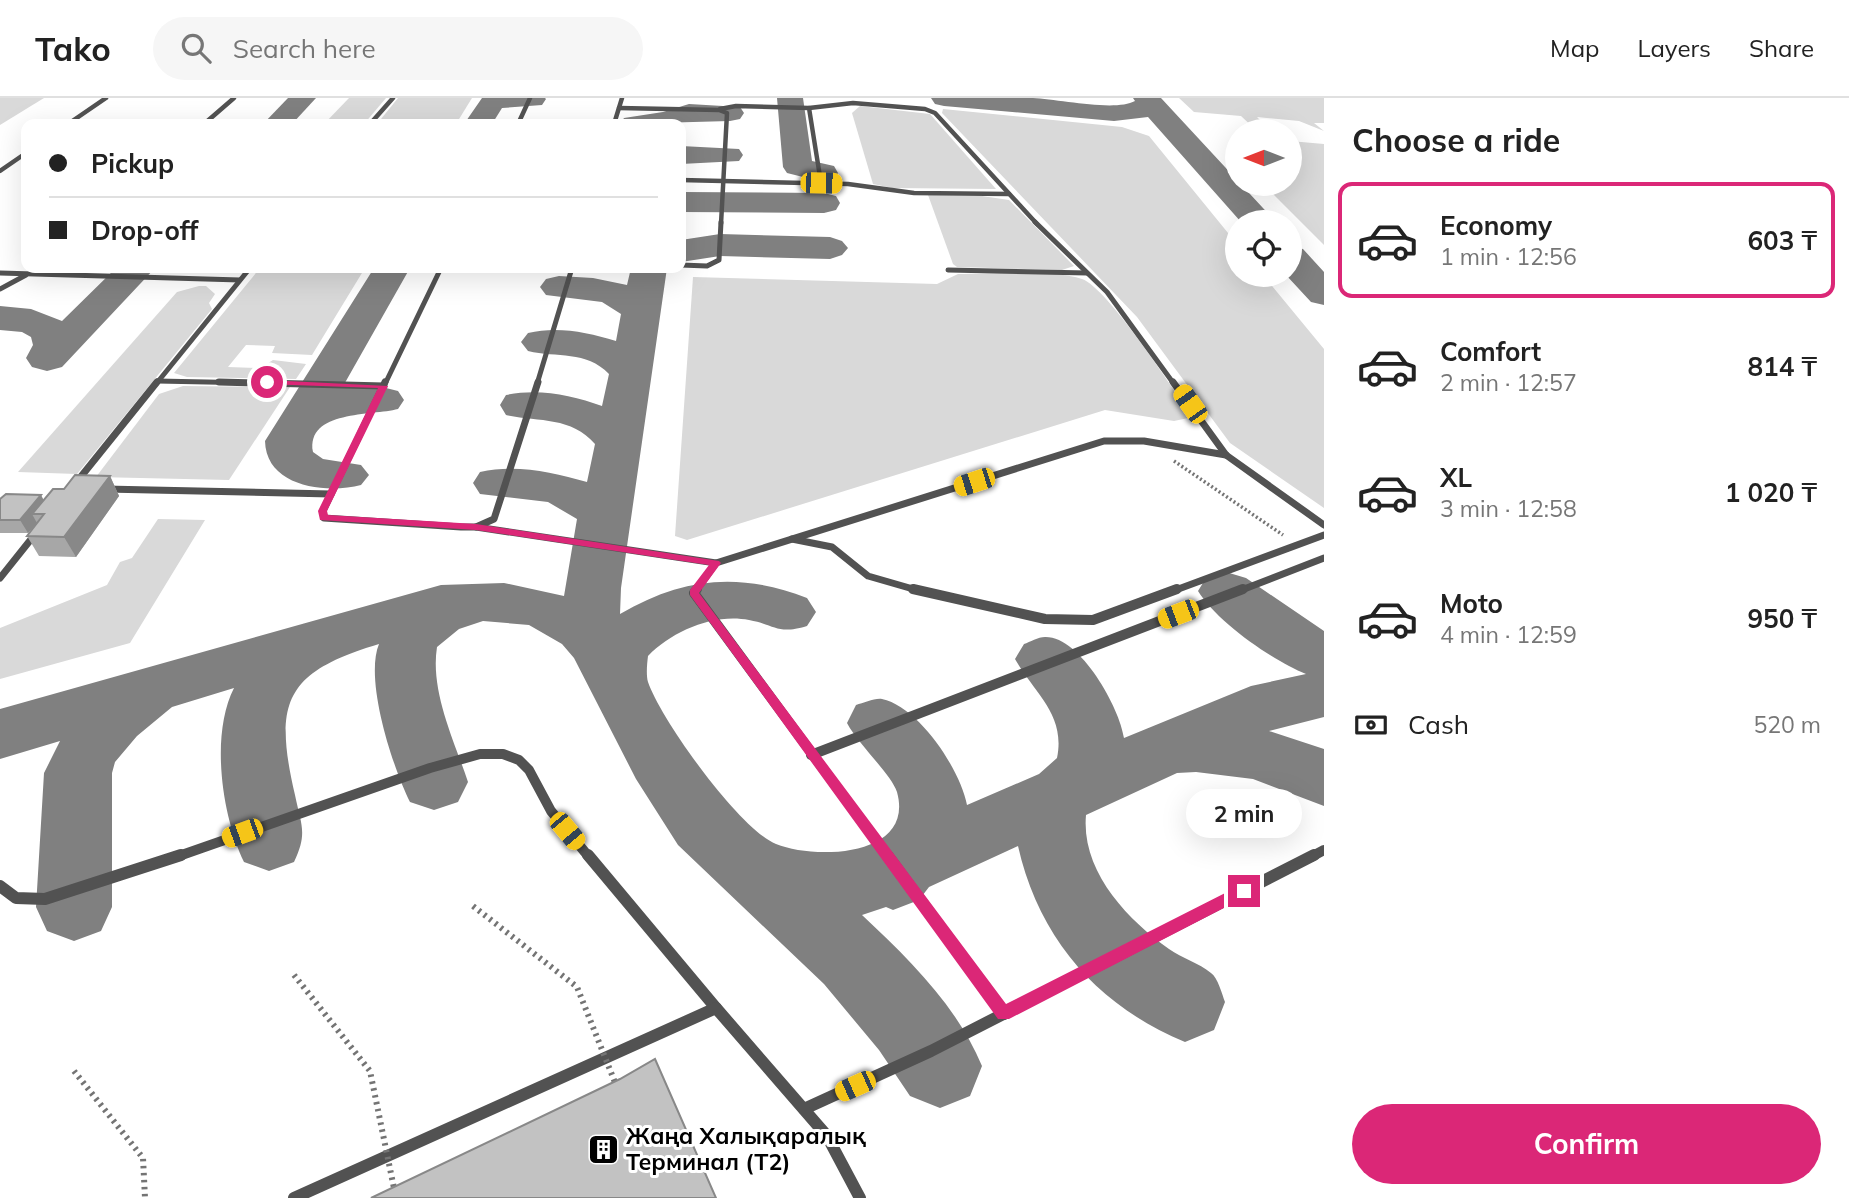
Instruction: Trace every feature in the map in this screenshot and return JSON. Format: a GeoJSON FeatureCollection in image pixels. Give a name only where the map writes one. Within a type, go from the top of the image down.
{"type":"FeatureCollection","features":[{"type":"Feature","properties":{"kind":"lane"},"geometry":{"type":"LineString","coordinates":[[75,119],[106,98]]}},
{"type":"Feature","properties":{"kind":"lane"},"geometry":{"type":"LineString","coordinates":[[210,119],[234,98]]}},
{"type":"Feature","properties":{"kind":"lane"},"geometry":{"type":"LineString","coordinates":[[374,119],[393,98]]}},
{"type":"Feature","properties":{"kind":"lane"},"geometry":{"type":"LineString","coordinates":[[520,119],[530,98]]}},
{"type":"Feature","properties":{"kind":"lane"},"geometry":{"type":"LineString","coordinates":[[616,119],[622,98]]}},
{"type":"Feature","properties":{"kind":"lane"},"geometry":{"type":"LineString","coordinates":[[619,108],[719,110],[736,106],[809,108],[853,103],[932,111],[1009,194],[1114,300],[1226,454],[1245,472],[1324,526]]}},
{"type":"Feature","properties":{"kind":"lane"},"geometry":{"type":"LineString","coordinates":[[809,108],[821,183]]}},
{"type":"Feature","properties":{"kind":"lane"},"geometry":{"type":"LineString","coordinates":[[686,265],[707,265],[719,260],[727,113],[719,110]]}},
{"type":"Feature","properties":{"kind":"lane"},"geometry":{"type":"LineString","coordinates":[[0,171],[21,156]]}},
{"type":"Feature","properties":{"kind":"lane"},"geometry":{"type":"LineString","coordinates":[[686,180],[857,184],[914,193],[1009,194]]}},
{"type":"Feature","properties":{"kind":"lane"},"geometry":{"type":"LineString","coordinates":[[948,270],[1087,273]]}},
{"type":"Feature","properties":{"kind":"lane"},"geometry":{"type":"LineString","coordinates":[[0,273],[240,280]]}},
{"type":"Feature","properties":{"kind":"lane"},"geometry":{"type":"LineString","coordinates":[[86,488],[72,488],[246,273]]}},
{"type":"Feature","properties":{"kind":"lane"},"geometry":{"type":"LineString","coordinates":[[439,273],[323,511],[324,518],[476,527],[716,563],[1104,441],[1144,441],[1226,454]]}},
{"type":"Feature","properties":{"kind":"lane"},"geometry":{"type":"LineString","coordinates":[[476,527],[494,519],[499,511],[570,273]]}},
{"type":"Feature","properties":{"kind":"lane"},"geometry":{"type":"LineString","coordinates":[[0,289],[32,274]]}},
{"type":"Feature","properties":{"kind":"lane"},"geometry":{"type":"LineString","coordinates":[[157,381],[384,386]]}},
{"type":"Feature","properties":{"kind":"lane"},"geometry":{"type":"LineString","coordinates":[[99,489],[331,494]]}},
{"type":"Feature","properties":{"kind":"lane"},"geometry":{"type":"LineString","coordinates":[[0,579],[40,528]]}},
{"type":"Feature","properties":{"kind":"lane"},"geometry":{"type":"LineString","coordinates":[[792,539],[832,547],[868,576],[882,582],[1045,619],[1073,622],[1093,620],[1324,535]]}},
{"type":"Feature","properties":{"kind":"lane"},"geometry":{"type":"LineString","coordinates":[[811,755],[1324,558]]}},
{"type":"Feature","properties":{"kind":"lane"},"geometry":{"type":"LineString","coordinates":[[716,563],[694,593],[1004,1014]]}},
{"type":"Feature","properties":{"kind":"lane"},"geometry":{"type":"LineString","coordinates":[[0,886],[7,895],[27,901],[62,895],[430,768],[480,754],[503,754],[519,760],[529,770],[551,811],[827,1136],[860,1198]]}},
{"type":"Feature","properties":{"kind":"lane"},"geometry":{"type":"LineString","coordinates":[[804,1109],[931,1051],[1324,850]]}},
{"type":"Feature","properties":{"kind":"lane"},"geometry":{"type":"LineString","coordinates":[[294,1198],[716,1008]]}},
{"type":"Feature","properties":{"kind":"path"},"geometry":{"type":"LineString","coordinates":[[1144,441],[1301,545]]}},
{"type":"Feature","properties":{"kind":"path"},"geometry":{"type":"LineString","coordinates":[[473,906],[577,987],[621,1099]]}},
{"type":"Feature","properties":{"kind":"path"},"geometry":{"type":"LineString","coordinates":[[294,975],[370,1071],[396,1198]]}},
{"type":"Feature","properties":{"kind":"path"},"geometry":{"type":"LineString","coordinates":[[74,1071],[143,1157],[145,1198]]}},
{"type":"Feature","properties":{"kind":"shaded area"},"geometry":{"type":"Polygon","coordinates":[[[0,98],[44,98],[0,125],[0,98]]]}},
{"type":"Feature","properties":{"kind":"shaded area"},"geometry":{"type":"Polygon","coordinates":[[[349,98],[386,98],[368,119],[329,119],[349,98]]]}},
{"type":"Feature","properties":{"kind":"shaded area"},"geometry":{"type":"Polygon","coordinates":[[[398,98],[472,98],[459,119],[381,119],[398,98]]]}},
{"type":"Feature","properties":{"kind":"shaded area"},"geometry":{"type":"Polygon","coordinates":[[[1179,98],[1324,98],[1324,123],[1314,123],[1324,131],[1302,122],[1302,119],[1244,119],[1241,116],[1194,112],[1179,98]]]}},
{"type":"Feature","properties":{"kind":"shaded area"},"geometry":{"type":"Polygon","coordinates":[[[860,106],[930,114],[996,189],[892,188],[873,184],[852,113],[860,106]]]}},
{"type":"Feature","properties":{"kind":"shaded area"},"geometry":{"type":"Polygon","coordinates":[[[943,109],[1122,127],[1149,136],[1225,229],[1225,287],[1273,287],[1324,349],[1324,508],[1230,443],[1137,317],[942,113],[943,109]]]}},
{"type":"Feature","properties":{"kind":"shaded area"},"geometry":{"type":"Polygon","coordinates":[[[1302,142],[1324,144],[1324,245],[1302,223],[1302,210],[1289,210],[1275,196],[1302,196],[1302,142]]]}},
{"type":"Feature","properties":{"kind":"shaded area"},"geometry":{"type":"Polygon","coordinates":[[[928,195],[982,196],[1009,200],[1074,266],[1062,270],[957,267],[953,264],[928,195]]]}},
{"type":"Feature","properties":{"kind":"shaded area"},"geometry":{"type":"Polygon","coordinates":[[[256,273],[362,273],[312,355],[272,353],[275,346],[246,345],[228,367],[260,368],[273,360],[306,364],[296,379],[187,377],[174,373],[256,273]]]}},
{"type":"Feature","properties":{"kind":"shaded area"},"geometry":{"type":"Polygon","coordinates":[[[1039,273],[1082,279],[1093,286],[1123,320],[1193,417],[1174,421],[1105,410],[687,540],[675,536],[693,277],[937,284],[958,274],[1039,273]]]}},
{"type":"Feature","properties":{"kind":"shaded area"},"geometry":{"type":"Polygon","coordinates":[[[206,286],[215,294],[209,303],[212,309],[77,474],[18,472],[177,292],[206,286]]]}},
{"type":"Feature","properties":{"kind":"shaded area"},"geometry":{"type":"Polygon","coordinates":[[[183,386],[290,387],[229,480],[96,477],[159,394],[183,386]]]}},
{"type":"Feature","properties":{"kind":"shaded area"},"geometry":{"type":"Polygon","coordinates":[[[158,519],[205,520],[130,643],[0,679],[0,628],[107,585],[120,562],[132,558],[158,519]]]}},
{"type":"Feature","properties":{"kind":"building"},"geometry":{"type":"Polygon","coordinates":[[[75,475],[110,476],[64,537],[27,536],[44,514],[32,514],[53,489],[64,489],[75,475]]]}},
{"type":"Feature","properties":{"kind":"building"},"geometry":{"type":"Polygon","coordinates":[[[6,494],[41,495],[20,520],[0,520],[0,499],[6,494]]]}},
{"type":"Feature","properties":{"kind":"building","name":"Жаңа Халықаралық Терминал (Т2)"},"geometry":{"type":"Polygon","coordinates":[[[655,1059],[716,1198],[371,1198],[620,1079],[655,1059]]]}},
{"type":"Feature","properties":{"kind":"taxiway"},"geometry":{"type":"LineString","coordinates":[[282,119],[303,98]]}},
{"type":"Feature","properties":{"kind":"taxiway"},"geometry":{"type":"LineString","coordinates":[[790,98],[798,167],[823,173]]}},
{"type":"Feature","properties":{"kind":"taxiway"},"geometry":{"type":"LineString","coordinates":[[944,98],[1114,113],[1139,111],[1150,102]]}},
{"type":"Feature","properties":{"kind":"taxiway"},"geometry":{"type":"LineString","coordinates":[[1146,98],[1150,102]]}},
{"type":"Feature","properties":{"kind":"taxiway"},"geometry":{"type":"LineString","coordinates":[[481,119],[494,100],[533,99]]}},
{"type":"Feature","properties":{"kind":"taxiway"},"geometry":{"type":"LineString","coordinates":[[1150,102],[1248,210]]}},
{"type":"Feature","properties":{"kind":"taxiway"},"geometry":{"type":"LineString","coordinates":[[671,119],[689,112],[730,113]]}},
{"type":"Feature","properties":{"kind":"taxiway"},"geometry":{"type":"LineString","coordinates":[[686,155],[728,155]]}},
{"type":"Feature","properties":{"kind":"taxiway"},"geometry":{"type":"LineString","coordinates":[[686,202],[824,203]]}},
{"type":"Feature","properties":{"kind":"taxiway"},"geometry":{"type":"LineString","coordinates":[[686,250],[720,245],[830,248]]}},
{"type":"Feature","properties":{"kind":"taxiway"},"geometry":{"type":"LineString","coordinates":[[1302,270],[1324,294]]}},
{"type":"Feature","properties":{"kind":"taxiway"},"geometry":{"type":"LineString","coordinates":[[0,318],[31,321],[49,330],[54,345],[47,358],[132,273]]}},
{"type":"Feature","properties":{"kind":"taxiway"},"geometry":{"type":"LineString","coordinates":[[344,475],[316,472],[299,465],[292,459],[288,441],[389,273]]}},
{"type":"Feature","properties":{"kind":"taxiway"},"geometry":{"type":"LineString","coordinates":[[597,645],[591,627],[593,588],[648,273]]}},
{"type":"Feature","properties":{"kind":"taxiway"},"geometry":{"type":"LineString","coordinates":[[559,287],[593,289],[615,294],[625,298],[641,313]]}},
{"type":"Feature","properties":{"kind":"taxiway"},"geometry":{"type":"LineString","coordinates":[[542,342],[578,344],[602,350],[622,362],[630,372]]}},
{"type":"Feature","properties":{"kind":"taxiway"},"geometry":{"type":"LineString","coordinates":[[302,419],[344,401],[382,400]]}},
{"type":"Feature","properties":{"kind":"taxiway"},"geometry":{"type":"LineString","coordinates":[[522,405],[562,408],[588,416],[599,422],[617,442]]}},
{"type":"Feature","properties":{"kind":"taxiway"},"geometry":{"type":"LineString","coordinates":[[498,483],[541,486],[571,493],[584,499],[604,519]]}},
{"type":"Feature","properties":{"kind":"taxiway"},"geometry":{"type":"LineString","coordinates":[[1226,591],[1291,640],[1324,657]]}},
{"type":"Feature","properties":{"kind":"taxiway"},"geometry":{"type":"LineString","coordinates":[[617,680],[618,656],[627,641],[638,631],[669,614],[704,603],[734,599],[761,603],[787,612]]}},
{"type":"Feature","properties":{"kind":"taxiway"},"geometry":{"type":"LineString","coordinates":[[0,734],[441,605],[504,602],[546,610],[565,618],[597,645]]}},
{"type":"Feature","properties":{"kind":"taxiway"},"geometry":{"type":"LineString","coordinates":[[434,782],[409,694],[404,661],[413,635],[423,624],[459,606]]}},
{"type":"Feature","properties":{"kind":"taxiway"},"geometry":{"type":"LineString","coordinates":[[269,840],[254,755],[253,729],[257,705],[267,682],[286,662],[314,643]]}},
{"type":"Feature","properties":{"kind":"taxiway"},"geometry":{"type":"LineString","coordinates":[[597,645],[660,760],[703,824],[734,854],[812,918],[852,958],[908,1021],[940,1066]]}},
{"type":"Feature","properties":{"kind":"taxiway"},"geometry":{"type":"LineString","coordinates":[[1045,659],[1077,698],[1091,729],[1093,745],[1090,761],[1082,776],[1063,795]]}},
{"type":"Feature","properties":{"kind":"taxiway"},"geometry":{"type":"LineString","coordinates":[[1063,795],[1273,703],[1324,694]]}},
{"type":"Feature","properties":{"kind":"taxiway"},"geometry":{"type":"LineString","coordinates":[[74,907],[78,773],[96,738],[125,710],[147,695]]}},
{"type":"Feature","properties":{"kind":"taxiway"},"geometry":{"type":"LineString","coordinates":[[879,723],[924,777],[931,792],[933,808],[930,824],[921,843],[903,865]]}},
{"type":"Feature","properties":{"kind":"taxiway"},"geometry":{"type":"LineString","coordinates":[[1177,747],[1215,747],[1253,753],[1271,757],[1324,779]]}},
{"type":"Feature","properties":{"kind":"taxiway"},"geometry":{"type":"LineString","coordinates":[[903,865],[1063,795]]}},
{"type":"Feature","properties":{"kind":"taxiway"},"geometry":{"type":"LineString","coordinates":[[1063,795],[1052,813],[1052,836],[1062,875],[1072,898],[1102,941],[1120,959],[1162,990],[1185,1002]]}},
{"type":"Feature","properties":{"kind":"taxiway"},"geometry":{"type":"LineString","coordinates":[[759,872],[811,884],[837,885],[864,882],[903,865]]}},
{"type":"Feature","properties":{"kind":"taxiway"},"geometry":{"type":"LineString","coordinates":[[893,877],[903,865]]}},
{"type":"Feature","properties":{"kind":"place","name":"Жаңа Халықаралық Терминал (Т2)"},"geometry":{"type":"Point","coordinates":[603,1149]}},
{"type":"Feature","properties":{"kind":"route"},"geometry":{"type":"LineString","coordinates":[[267,382],[384,386],[323,511],[324,518],[476,527],[716,563],[694,593],[755,680],[1004,1014],[1244,891]]}}]}
